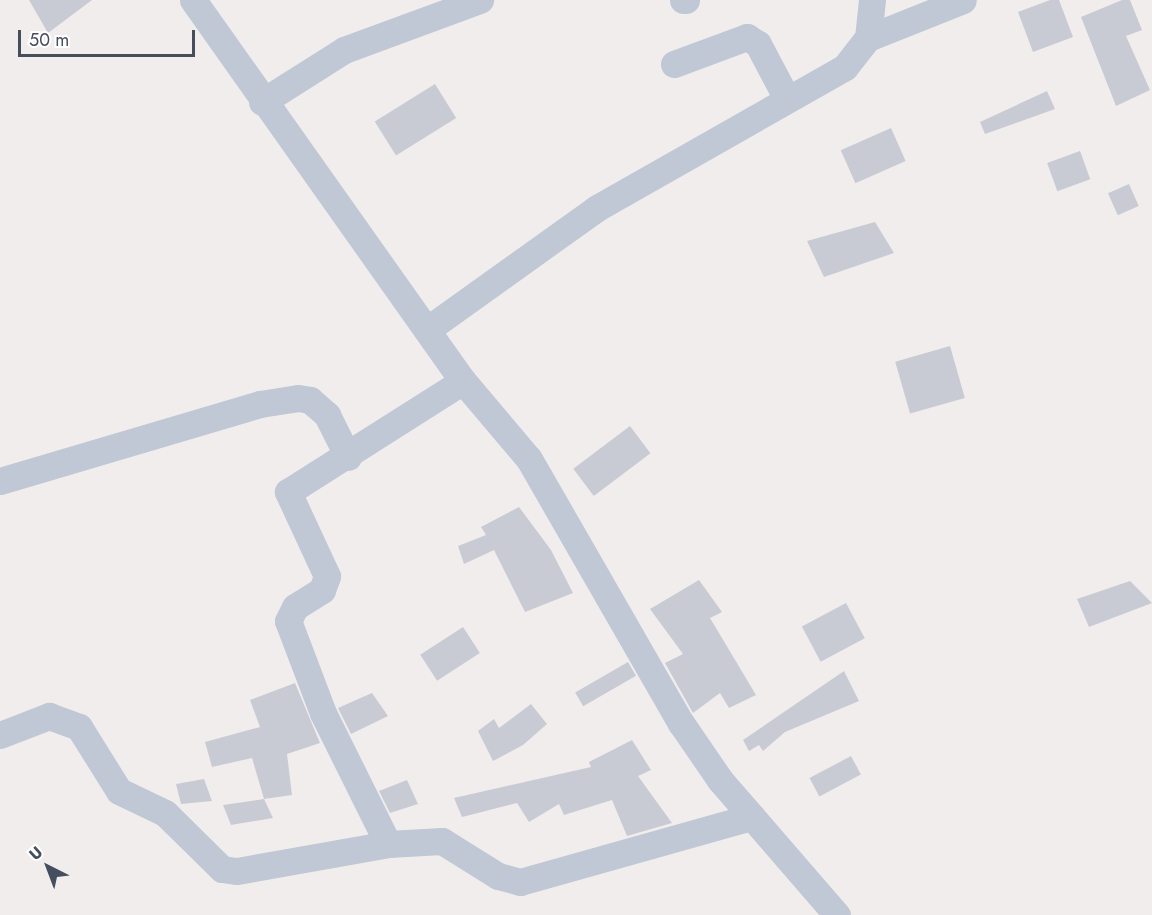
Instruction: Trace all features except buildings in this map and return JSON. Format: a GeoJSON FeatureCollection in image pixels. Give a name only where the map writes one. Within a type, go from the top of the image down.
{"type":"FeatureCollection","features":[{"type":"Feature","properties":{"kind":"street"},"geometry":{"type":"LineString","coordinates":[[193,0],[262,102],[428,329],[463,381],[529,459],[681,723],[752,817],[837,915]]}},
{"type":"Feature","properties":{"kind":"street"},"geometry":{"type":"LineString","coordinates":[[262,102],[344,50],[480,0]]}},
{"type":"Feature","properties":{"kind":"street"},"geometry":{"type":"LineString","coordinates":[[868,38],[872,0]]}},
{"type":"Feature","properties":{"kind":"street"},"geometry":{"type":"LineString","coordinates":[[428,329],[597,208],[845,67],[868,38],[963,0]]}},
{"type":"Feature","properties":{"kind":"street"},"geometry":{"type":"LineString","coordinates":[[674,64],[747,37],[758,44],[787,99]]}},
{"type":"Feature","properties":{"kind":"street"},"geometry":{"type":"LineString","coordinates":[[388,844],[323,713],[288,617],[322,591],[327,576],[290,489],[348,457],[463,381]]}},
{"type":"Feature","properties":{"kind":"street"},"geometry":{"type":"LineString","coordinates":[[0,481],[260,404],[298,398],[310,400],[327,415],[348,457]]}},
{"type":"Feature","properties":{"kind":"street"},"geometry":{"type":"LineString","coordinates":[[0,735],[49,716],[79,727],[119,791],[165,813],[222,869],[255,872],[388,844],[442,841],[498,876],[520,882],[752,817]]}}]}
